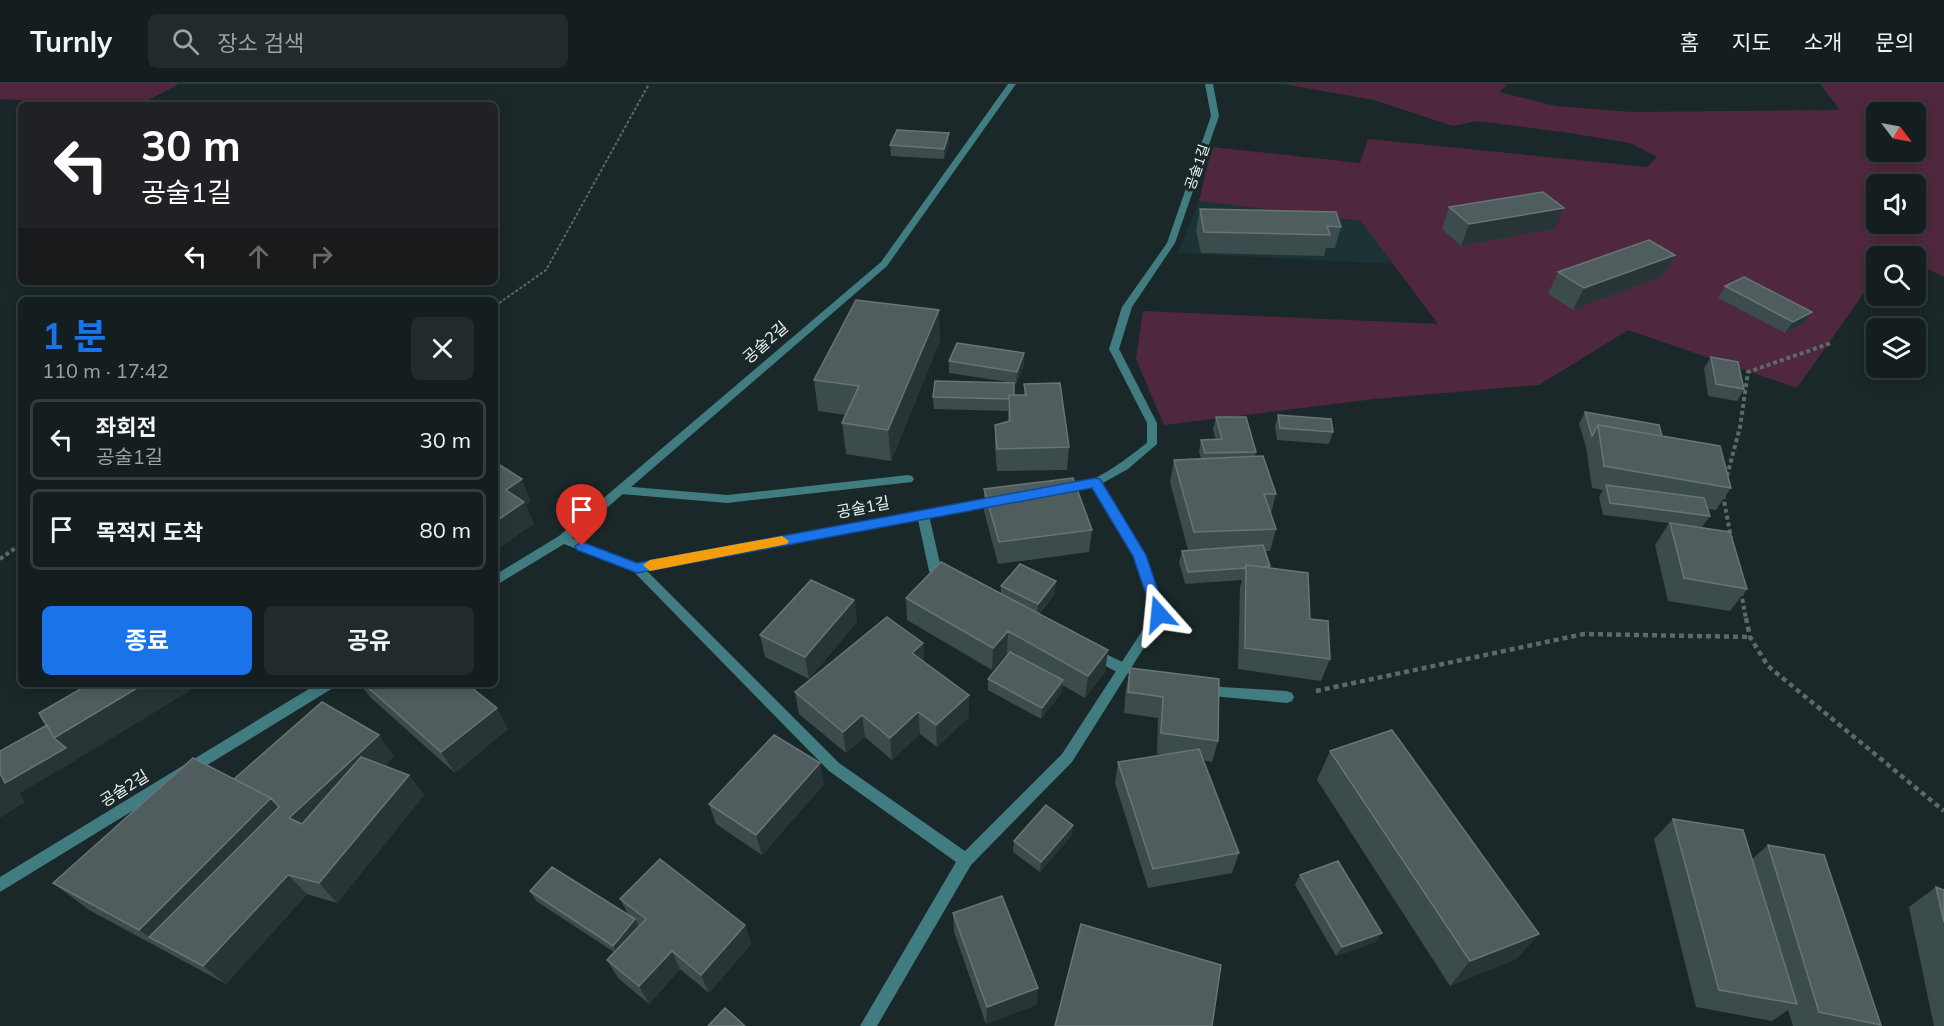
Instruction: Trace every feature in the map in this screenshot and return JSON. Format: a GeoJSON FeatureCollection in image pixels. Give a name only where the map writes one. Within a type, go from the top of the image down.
{"type":"FeatureCollection","features":[{"type":"Feature","properties":{"kind":"street","name":"공술2길"},"geometry":{"type":"LineString","coordinates":[[498,579],[563,539],[884,264],[1012,84]]}},
{"type":"Feature","properties":{"kind":"street","name":"공술1길"},"geometry":{"type":"LineString","coordinates":[[1050,491],[1095,483],[1124,466],[1152,444],[1152,423],[1114,349],[1127,307],[1171,243],[1215,116],[1209,84]]}},
{"type":"Feature","properties":{"kind":"street"},"geometry":{"type":"LineString","coordinates":[[621,490],[727,499],[908,479]]}},
{"type":"Feature","properties":{"kind":"street"},"geometry":{"type":"LineString","coordinates":[[868,1026],[966,860],[1067,758],[1129,670],[1159,614],[1139,555],[1095,483]]}},
{"type":"Feature","properties":{"kind":"street","name":"공술1길"},"geometry":{"type":"LineString","coordinates":[[637,568],[1015,497]]}},
{"type":"Feature","properties":{"kind":"street"},"geometry":{"type":"LineString","coordinates":[[923,514],[936,570],[956,581]]}},
{"type":"Feature","properties":{"kind":"street"},"geometry":{"type":"LineString","coordinates":[[563,539],[637,568],[834,767],[966,860]]}},
{"type":"Feature","properties":{"kind":"street"},"geometry":{"type":"LineString","coordinates":[[1078,646],[1129,670]]}},
{"type":"Feature","properties":{"kind":"street"},"geometry":{"type":"LineString","coordinates":[[1190,684],[1222,692],[1287,697]]}},
{"type":"Feature","properties":{"kind":"street","name":"공술2길"},"geometry":{"type":"LineString","coordinates":[[0,885],[323,687]]}},
{"type":"Feature","properties":{"kind":"path"},"geometry":{"type":"LineString","coordinates":[[498,304],[546,270],[650,84]]}},
{"type":"Feature","properties":{"kind":"path"},"geometry":{"type":"LineString","coordinates":[[1726,482],[1740,427],[1748,372],[1832,343]]}},
{"type":"Feature","properties":{"kind":"path"},"geometry":{"type":"LineString","coordinates":[[1723,493],[1733,548]]}},
{"type":"Feature","properties":{"kind":"path"},"geometry":{"type":"LineString","coordinates":[[0,559],[18,546]]}},
{"type":"Feature","properties":{"kind":"path"},"geometry":{"type":"LineString","coordinates":[[1739,582],[1750,637],[1768,666],[1944,811]]}},
{"type":"Feature","properties":{"kind":"path"},"geometry":{"type":"LineString","coordinates":[[1287,697],[1584,634],[1750,637]]}},
{"type":"Feature","properties":{"kind":"shaded area"},"geometry":{"type":"Polygon","coordinates":[[[0,84],[179,84],[145,102],[0,99],[0,84]]]}},
{"type":"Feature","properties":{"kind":"shaded area"},"geometry":{"type":"Polygon","coordinates":[[[1284,84],[1504,84],[1506,86],[1499,92],[1556,106],[1632,112],[1840,110],[1820,84],[1944,84],[1944,277],[1926,268],[1926,246],[1866,246],[1866,290],[1797,388],[1628,330],[1539,385],[1374,399],[1164,425],[1136,359],[1143,311],[1438,324],[1361,221],[1199,201],[1212,147],[1360,163],[1368,139],[1647,167],[1657,157],[1630,143],[1570,133],[1477,121],[1453,126],[1374,100],[1284,84]]]}},
{"type":"Feature","properties":{"kind":"shaded area"},"geometry":{"type":"Polygon","coordinates":[[[1199,201],[1361,221],[1393,264],[1178,253],[1199,201]]]}},
{"type":"Feature","properties":{"kind":"building"},"geometry":{"type":"Polygon","coordinates":[[[897,130],[949,133],[944,149],[890,145],[897,130]]]}},
{"type":"Feature","properties":{"kind":"building"},"geometry":{"type":"Polygon","coordinates":[[[1543,192],[1564,208],[1469,224],[1449,207],[1543,192]]]}},
{"type":"Feature","properties":{"kind":"building"},"geometry":{"type":"Polygon","coordinates":[[[1200,209],[1336,212],[1341,227],[1327,226],[1330,235],[1204,232],[1200,209]]]}},
{"type":"Feature","properties":{"kind":"building"},"geometry":{"type":"Polygon","coordinates":[[[1649,240],[1675,255],[1584,288],[1558,272],[1649,240]]]}},
{"type":"Feature","properties":{"kind":"building"},"geometry":{"type":"Polygon","coordinates":[[[1744,277],[1812,312],[1793,322],[1725,286],[1744,277]]]}},
{"type":"Feature","properties":{"kind":"building"},"geometry":{"type":"Polygon","coordinates":[[[856,300],[939,310],[888,430],[842,423],[859,386],[814,380],[856,300]]]}},
{"type":"Feature","properties":{"kind":"building"},"geometry":{"type":"Polygon","coordinates":[[[957,343],[1024,353],[1017,372],[949,361],[957,343]]]}},
{"type":"Feature","properties":{"kind":"building"},"geometry":{"type":"Polygon","coordinates":[[[1711,357],[1738,362],[1744,389],[1716,384],[1711,357]]]}},
{"type":"Feature","properties":{"kind":"building"},"geometry":{"type":"Polygon","coordinates":[[[935,381],[1014,383],[1014,395],[1009,395],[1009,399],[933,397],[935,381]]]}},
{"type":"Feature","properties":{"kind":"building"},"geometry":{"type":"Polygon","coordinates":[[[1060,383],[1069,447],[997,449],[995,425],[1010,421],[1009,395],[1026,395],[1024,384],[1060,383]]]}},
{"type":"Feature","properties":{"kind":"building"},"geometry":{"type":"Polygon","coordinates":[[[1585,412],[1659,425],[1662,436],[1598,425],[1592,436],[1585,412]]]}},
{"type":"Feature","properties":{"kind":"building"},"geometry":{"type":"Polygon","coordinates":[[[1278,415],[1331,419],[1333,432],[1280,428],[1278,415]]]}},
{"type":"Feature","properties":{"kind":"building"},"geometry":{"type":"Polygon","coordinates":[[[1216,417],[1246,417],[1256,452],[1205,453],[1201,440],[1222,439],[1216,417]]]}},
{"type":"Feature","properties":{"kind":"building"},"geometry":{"type":"Polygon","coordinates":[[[1598,425],[1720,446],[1731,488],[1604,466],[1598,425]]]}},
{"type":"Feature","properties":{"kind":"building"},"geometry":{"type":"Polygon","coordinates":[[[1263,456],[1276,494],[1264,494],[1276,529],[1194,532],[1174,460],[1263,456]]]}},
{"type":"Feature","properties":{"kind":"building"},"geometry":{"type":"Polygon","coordinates":[[[498,464],[522,479],[506,490],[524,502],[498,520],[498,464]]]}},
{"type":"Feature","properties":{"kind":"building"},"geometry":{"type":"Polygon","coordinates":[[[1073,478],[1092,530],[999,542],[984,489],[1073,478]]]}},
{"type":"Feature","properties":{"kind":"building"},"geometry":{"type":"Polygon","coordinates":[[[1606,485],[1704,498],[1710,516],[1610,503],[1606,485]]]}},
{"type":"Feature","properties":{"kind":"building"},"geometry":{"type":"Polygon","coordinates":[[[1670,523],[1730,532],[1747,589],[1684,578],[1670,523]]]}},
{"type":"Feature","properties":{"kind":"building"},"geometry":{"type":"Polygon","coordinates":[[[1263,545],[1270,566],[1246,565],[1245,568],[1188,572],[1182,551],[1263,545]]]}},
{"type":"Feature","properties":{"kind":"building"},"geometry":{"type":"Polygon","coordinates":[[[941,562],[1108,650],[1088,676],[1008,631],[993,648],[906,598],[941,562]]]}},
{"type":"Feature","properties":{"kind":"building"},"geometry":{"type":"Polygon","coordinates":[[[1020,564],[1056,581],[1038,604],[1001,586],[1020,564]]]}},
{"type":"Feature","properties":{"kind":"building"},"geometry":{"type":"Polygon","coordinates":[[[1246,565],[1308,573],[1310,619],[1328,621],[1330,659],[1245,648],[1246,565]]]}},
{"type":"Feature","properties":{"kind":"building"},"geometry":{"type":"Polygon","coordinates":[[[811,580],[854,600],[805,657],[760,635],[811,580]]]}},
{"type":"Feature","properties":{"kind":"building"},"geometry":{"type":"Polygon","coordinates":[[[887,617],[923,643],[912,653],[969,695],[936,725],[918,712],[890,738],[862,715],[843,732],[795,692],[887,617]]]}},
{"type":"Feature","properties":{"kind":"building"},"geometry":{"type":"Polygon","coordinates":[[[1010,652],[1063,680],[1042,708],[988,679],[1010,652]]]}},
{"type":"Feature","properties":{"kind":"building"},"geometry":{"type":"Polygon","coordinates":[[[1130,668],[1219,679],[1218,741],[1161,733],[1163,697],[1128,692],[1130,668]]]}},
{"type":"Feature","properties":{"kind":"building"},"geometry":{"type":"Polygon","coordinates":[[[84,687],[139,687],[54,738],[39,713],[84,687]]]}},
{"type":"Feature","properties":{"kind":"building"},"geometry":{"type":"Polygon","coordinates":[[[367,687],[471,687],[497,708],[441,752],[367,687]]]}},
{"type":"Feature","properties":{"kind":"building"},"geometry":{"type":"Polygon","coordinates":[[[322,702],[379,735],[289,818],[302,824],[361,757],[409,775],[319,883],[288,875],[203,966],[149,937],[279,807],[271,798],[234,779],[322,702]]]}},
{"type":"Feature","properties":{"kind":"building"},"geometry":{"type":"Polygon","coordinates":[[[47,725],[54,738],[66,748],[5,783],[0,773],[0,751],[47,725]]]}},
{"type":"Feature","properties":{"kind":"building"},"geometry":{"type":"Polygon","coordinates":[[[1392,730],[1539,934],[1470,961],[1330,751],[1392,730]]]}},
{"type":"Feature","properties":{"kind":"building"},"geometry":{"type":"Polygon","coordinates":[[[774,735],[820,763],[756,835],[709,804],[774,735]]]}},
{"type":"Feature","properties":{"kind":"building"},"geometry":{"type":"Polygon","coordinates":[[[1199,749],[1239,853],[1153,869],[1118,762],[1199,749]]]}},
{"type":"Feature","properties":{"kind":"building"},"geometry":{"type":"Polygon","coordinates":[[[193,758],[271,798],[139,930],[53,883],[193,758]]]}},
{"type":"Feature","properties":{"kind":"building"},"geometry":{"type":"Polygon","coordinates":[[[1046,805],[1073,825],[1041,862],[1014,841],[1046,805]]]}},
{"type":"Feature","properties":{"kind":"building"},"geometry":{"type":"Polygon","coordinates":[[[1673,819],[1743,830],[1797,1004],[1719,990],[1673,819]]]}},
{"type":"Feature","properties":{"kind":"building"},"geometry":{"type":"Polygon","coordinates":[[[1768,845],[1824,855],[1881,1025],[1819,1012],[1768,845]]]}},
{"type":"Feature","properties":{"kind":"building"},"geometry":{"type":"Polygon","coordinates":[[[660,859],[745,925],[701,975],[672,951],[639,986],[607,960],[646,919],[620,899],[660,859]]]}},
{"type":"Feature","properties":{"kind":"building"},"geometry":{"type":"Polygon","coordinates":[[[1338,861],[1382,933],[1342,947],[1300,875],[1338,861]]]}},
{"type":"Feature","properties":{"kind":"building"},"geometry":{"type":"Polygon","coordinates":[[[552,867],[635,919],[613,946],[530,891],[552,867]]]}},
{"type":"Feature","properties":{"kind":"building"},"geometry":{"type":"Polygon","coordinates":[[[1936,887],[1944,890],[1944,922],[1936,887]]]}},
{"type":"Feature","properties":{"kind":"building"},"geometry":{"type":"Polygon","coordinates":[[[1002,896],[1038,988],[987,1007],[953,913],[1002,896]]]}},
{"type":"Feature","properties":{"kind":"building"},"geometry":{"type":"Polygon","coordinates":[[[1081,924],[1221,965],[1212,1026],[1055,1026],[1081,924]]]}},
{"type":"Feature","properties":{"kind":"building"},"geometry":{"type":"Polygon","coordinates":[[[725,1008],[745,1026],[708,1026],[725,1008]]]}},
{"type":"Feature","properties":{"kind":"slow traffic"},"geometry":{"type":"LineString","coordinates":[[650,565],[782,541]]}},
{"type":"Feature","properties":{"kind":"route"},"geometry":{"type":"LineString","coordinates":[[582,546],[637,568],[1095,483],[1139,555],[1159,614]]}}]}
